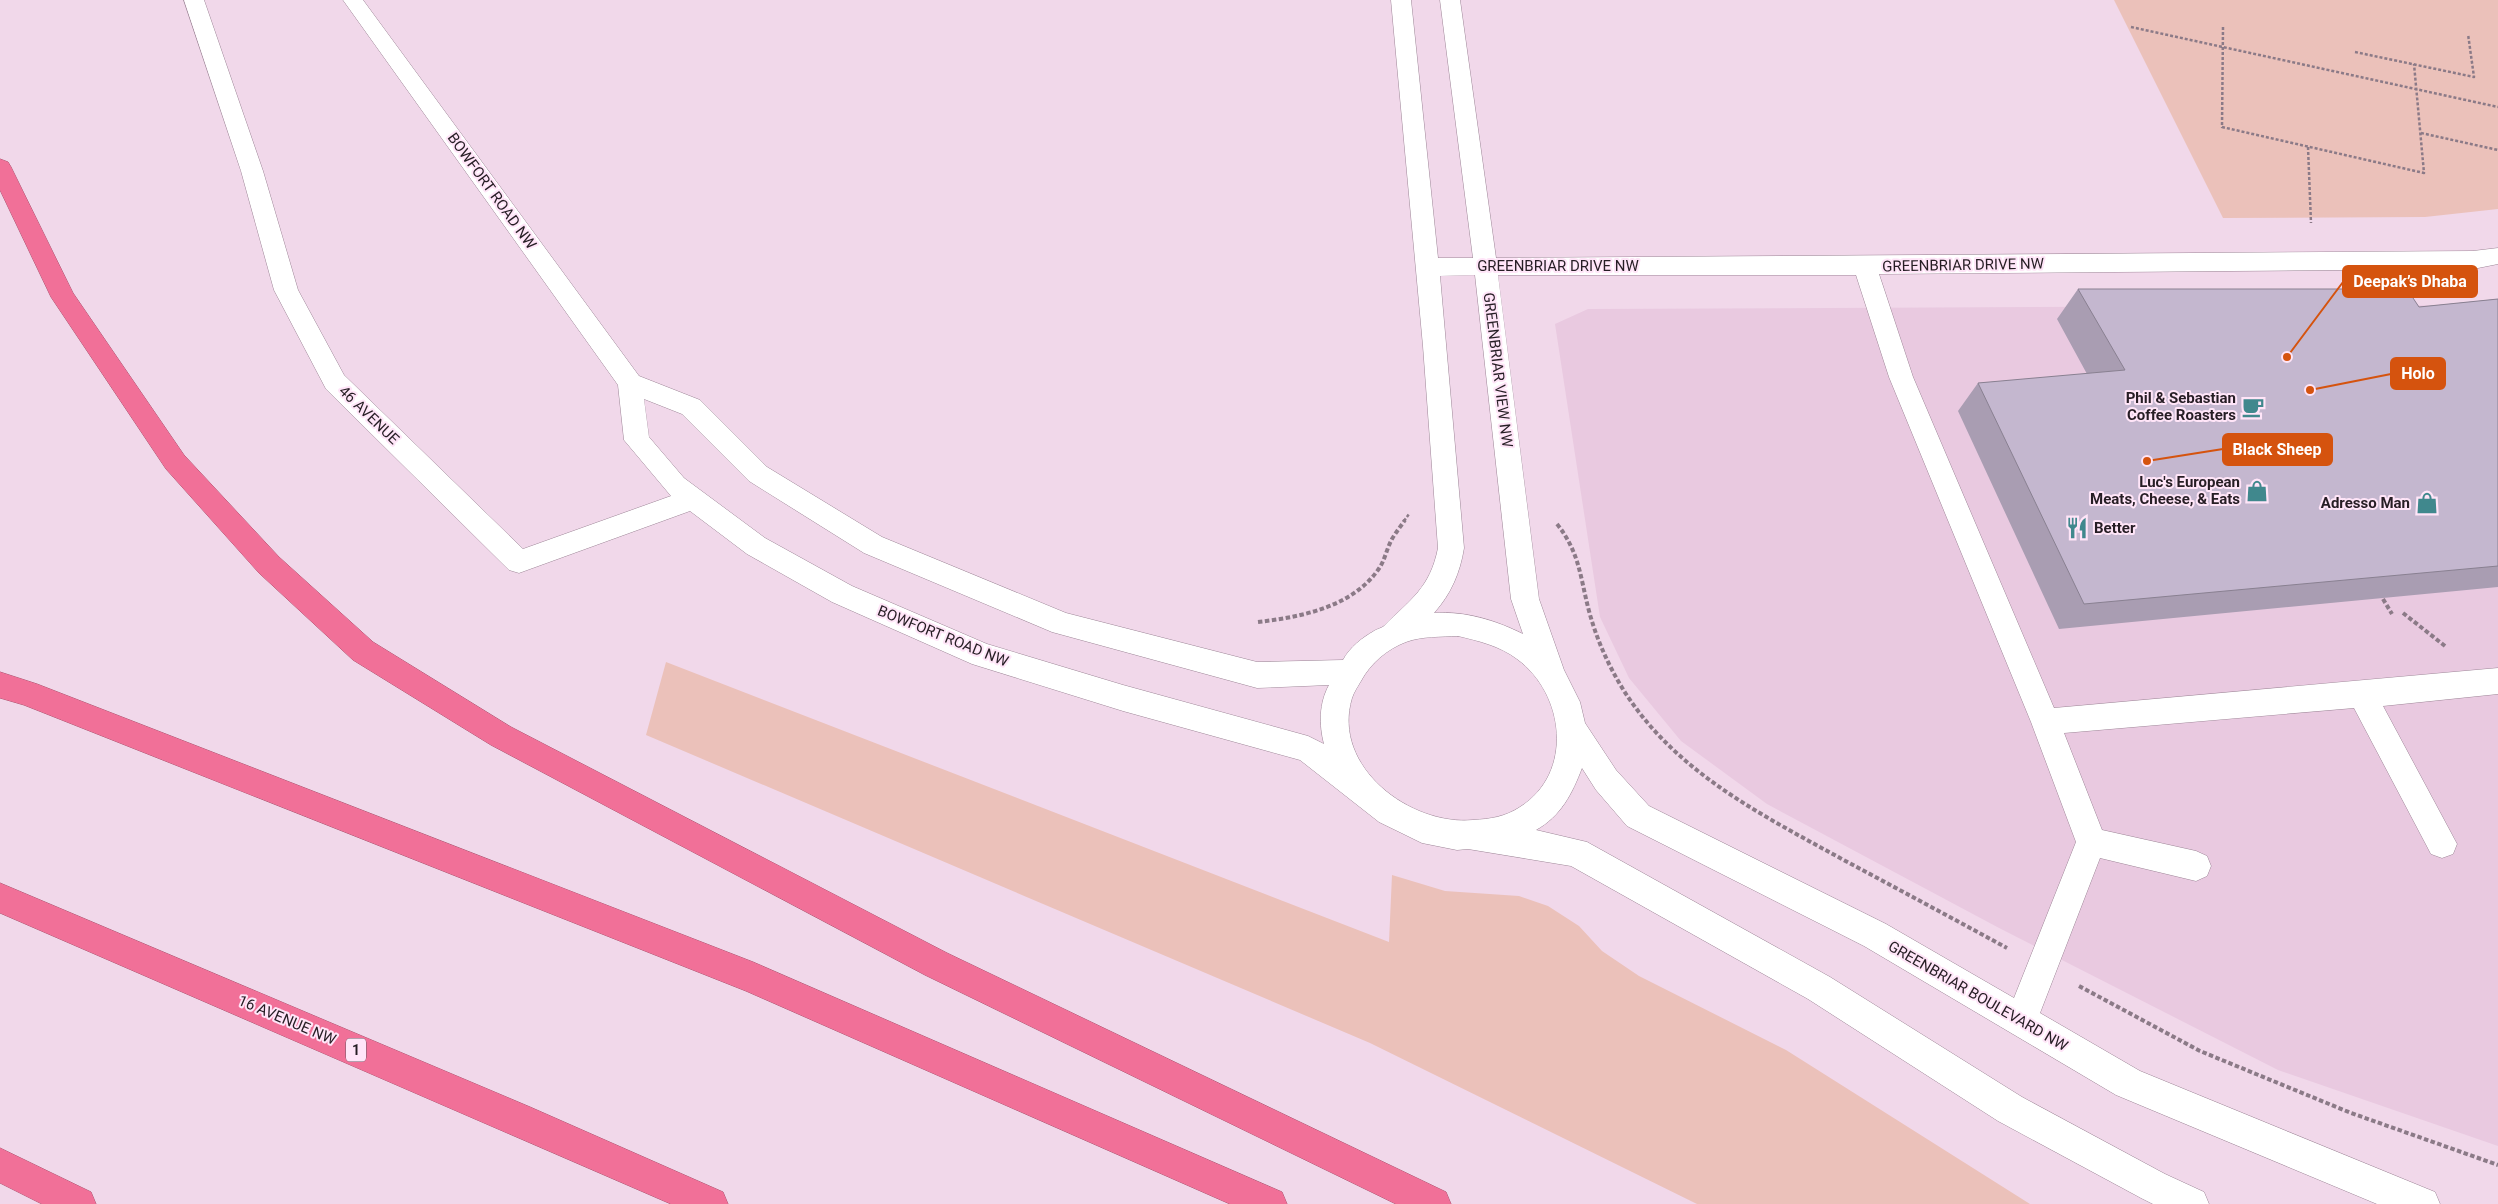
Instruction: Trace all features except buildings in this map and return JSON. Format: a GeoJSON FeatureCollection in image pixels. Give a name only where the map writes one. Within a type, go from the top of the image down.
{"type":"FeatureCollection","features":[{"type":"Feature","properties":{"kind":"highway"},"geometry":{"type":"LineString","coordinates":[[0,168],[63,297],[174,462],[269,565],[363,651],[501,736],[936,964],[1434,1204]]}},
{"type":"Feature","properties":{"kind":"highway"},"geometry":{"type":"LineString","coordinates":[[0,685],[45,700],[753,978],[1270,1204]]}},
{"type":"Feature","properties":{"kind":"highway","name":"16 AVENUE NW"},"geometry":{"type":"LineString","coordinates":[[0,898],[518,1118],[711,1204]]}},
{"type":"Feature","properties":{"kind":"highway"},"geometry":{"type":"LineString","coordinates":[[0,1165],[79,1204]]}},
{"type":"Feature","properties":{"kind":"street","name":"46 AVENUE"},"geometry":{"type":"LineString","coordinates":[[194,0],[252,171],[286,290],[335,382],[519,562],[694,499]]}},
{"type":"Feature","properties":{"kind":"street","name":"BOWFORT ROAD NW"},"geometry":{"type":"LineString","coordinates":[[353,0],[630,383],[637,440],[675,485],[756,546],[859,602],[982,655],[1123,698],[1308,749],[1365,794]]}},
{"type":"Feature","properties":{"kind":"street"},"geometry":{"type":"LineString","coordinates":[[1401,0],[1428,267],[1450,555],[1444,578],[1429,603],[1365,653],[1349,672],[1338,695],[1335,720],[1338,746],[1348,771],[1365,794],[1396,819],[1435,834],[1534,844],[1576,852],[1678,911],[1819,988],[2010,1109],[2153,1186],[2192,1204]]}},
{"type":"Feature","properties":{"kind":"street","name":"GREENBRIAR VIEW NW"},"geometry":{"type":"LineString","coordinates":[[1450,0],[1525,599],[1552,677]]}},
{"type":"Feature","properties":{"kind":"street","name":"GREENBRIAR DRIVE NW"},"geometry":{"type":"LineString","coordinates":[[1428,267],[1865,266],[2473,260],[2498,256]]}},
{"type":"Feature","properties":{"kind":"street"},"geometry":{"type":"LineString","coordinates":[[1865,266],[1901,377],[2045,722],[2091,842],[2020,1021]]}},
{"type":"Feature","properties":{"kind":"street"},"geometry":{"type":"LineString","coordinates":[[630,383],[691,407],[758,474],[873,545],[1062,624],[1257,675],[1349,672]]}},
{"type":"Feature","properties":{"kind":"street"},"geometry":{"type":"LineString","coordinates":[[1386,638],[1420,626],[1458,624],[1494,633],[1527,651],[1552,677],[1562,694],[1572,730],[1572,752],[1568,772],[1558,791],[1545,807],[1514,828],[1476,838]]}},
{"type":"Feature","properties":{"kind":"street"},"geometry":{"type":"LineString","coordinates":[[2045,722],[2362,695],[2498,681]]}},
{"type":"Feature","properties":{"kind":"street"},"geometry":{"type":"LineString","coordinates":[[2362,695],[2442,844]]}},
{"type":"Feature","properties":{"kind":"street","name":"GREENBRIAR BOULEVARD NW"},"geometry":{"type":"LineString","coordinates":[[1572,730],[1606,780],[1638,816],[1875,935],[2128,1083],[2380,1188],[2423,1204]]}},
{"type":"Feature","properties":{"kind":"street"},"geometry":{"type":"LineString","coordinates":[[2091,842],[2196,866]]}},
{"type":"Feature","properties":{"kind":"path"},"geometry":{"type":"LineString","coordinates":[[2131,27],[2498,107]]}},
{"type":"Feature","properties":{"kind":"path"},"geometry":{"type":"LineString","coordinates":[[2223,28],[2222,127],[2424,173],[2414,64]]}},
{"type":"Feature","properties":{"kind":"path"},"geometry":{"type":"LineString","coordinates":[[2355,52],[2474,77],[2468,34]]}},
{"type":"Feature","properties":{"kind":"path"},"geometry":{"type":"LineString","coordinates":[[2420,133],[2498,150]]}},
{"type":"Feature","properties":{"kind":"path"},"geometry":{"type":"LineString","coordinates":[[2308,147],[2311,222]]}},
{"type":"Feature","properties":{"kind":"path"},"geometry":{"type":"LineString","coordinates":[[1258,622],[1287,620],[1322,611],[1355,592],[1378,570],[1388,554],[1391,541]]}},
{"type":"Feature","properties":{"kind":"path"},"geometry":{"type":"LineString","coordinates":[[1581,564],[1589,610],[1607,662],[1643,718],[1685,762],[1751,810],[2200,1051],[2351,1114],[2498,1165]]}},
{"type":"Feature","properties":{"kind":"path"},"geometry":{"type":"LineString","coordinates":[[2383,599],[2392,614]]}},
{"type":"Feature","properties":{"kind":"path"},"geometry":{"type":"LineString","coordinates":[[2403,613],[2446,647]]}},
{"type":"Feature","properties":{"kind":"shaded area"},"geometry":{"type":"Polygon","coordinates":[[[2114,0],[2498,0],[2498,209],[2425,217],[2223,218],[2114,0]]]}},
{"type":"Feature","properties":{"kind":"shaded area"},"geometry":{"type":"Polygon","coordinates":[[[2498,305],[2498,1146],[2278,1070],[2001,929],[1767,804],[1681,741],[1629,678],[1600,617],[1555,324],[1588,309],[2498,305]]]}},
{"type":"Feature","properties":{"kind":"shaded area"},"geometry":{"type":"Polygon","coordinates":[[[666,662],[1389,942],[1392,875],[1445,891],[1519,896],[1548,906],[1579,926],[1602,951],[1639,976],[1786,1050],[2030,1204],[1697,1204],[1370,1043],[646,735],[666,662]]]}},
{"type":"Feature","properties":{"kind":"place","name":"Deepak’s Dhaba"},"geometry":{"type":"Point","coordinates":[2287,357]}},
{"type":"Feature","properties":{"kind":"place","name":"Holo"},"geometry":{"type":"Point","coordinates":[2310,390]}},
{"type":"Feature","properties":{"kind":"place","name":"Phil & Sebastian Coffee Roasters"},"geometry":{"type":"Point","coordinates":[2253,407]}},
{"type":"Feature","properties":{"kind":"place","name":"Black Sheep"},"geometry":{"type":"Point","coordinates":[2147,461]}},
{"type":"Feature","properties":{"kind":"place","name":"Luc's European Meats, Cheese, & Eats"},"geometry":{"type":"Point","coordinates":[2257,491]}},
{"type":"Feature","properties":{"kind":"place","name":"Adresso Man"},"geometry":{"type":"Point","coordinates":[2427,503]}},
{"type":"Feature","properties":{"kind":"place","name":"Better"},"geometry":{"type":"Point","coordinates":[2077,528]}}]}
